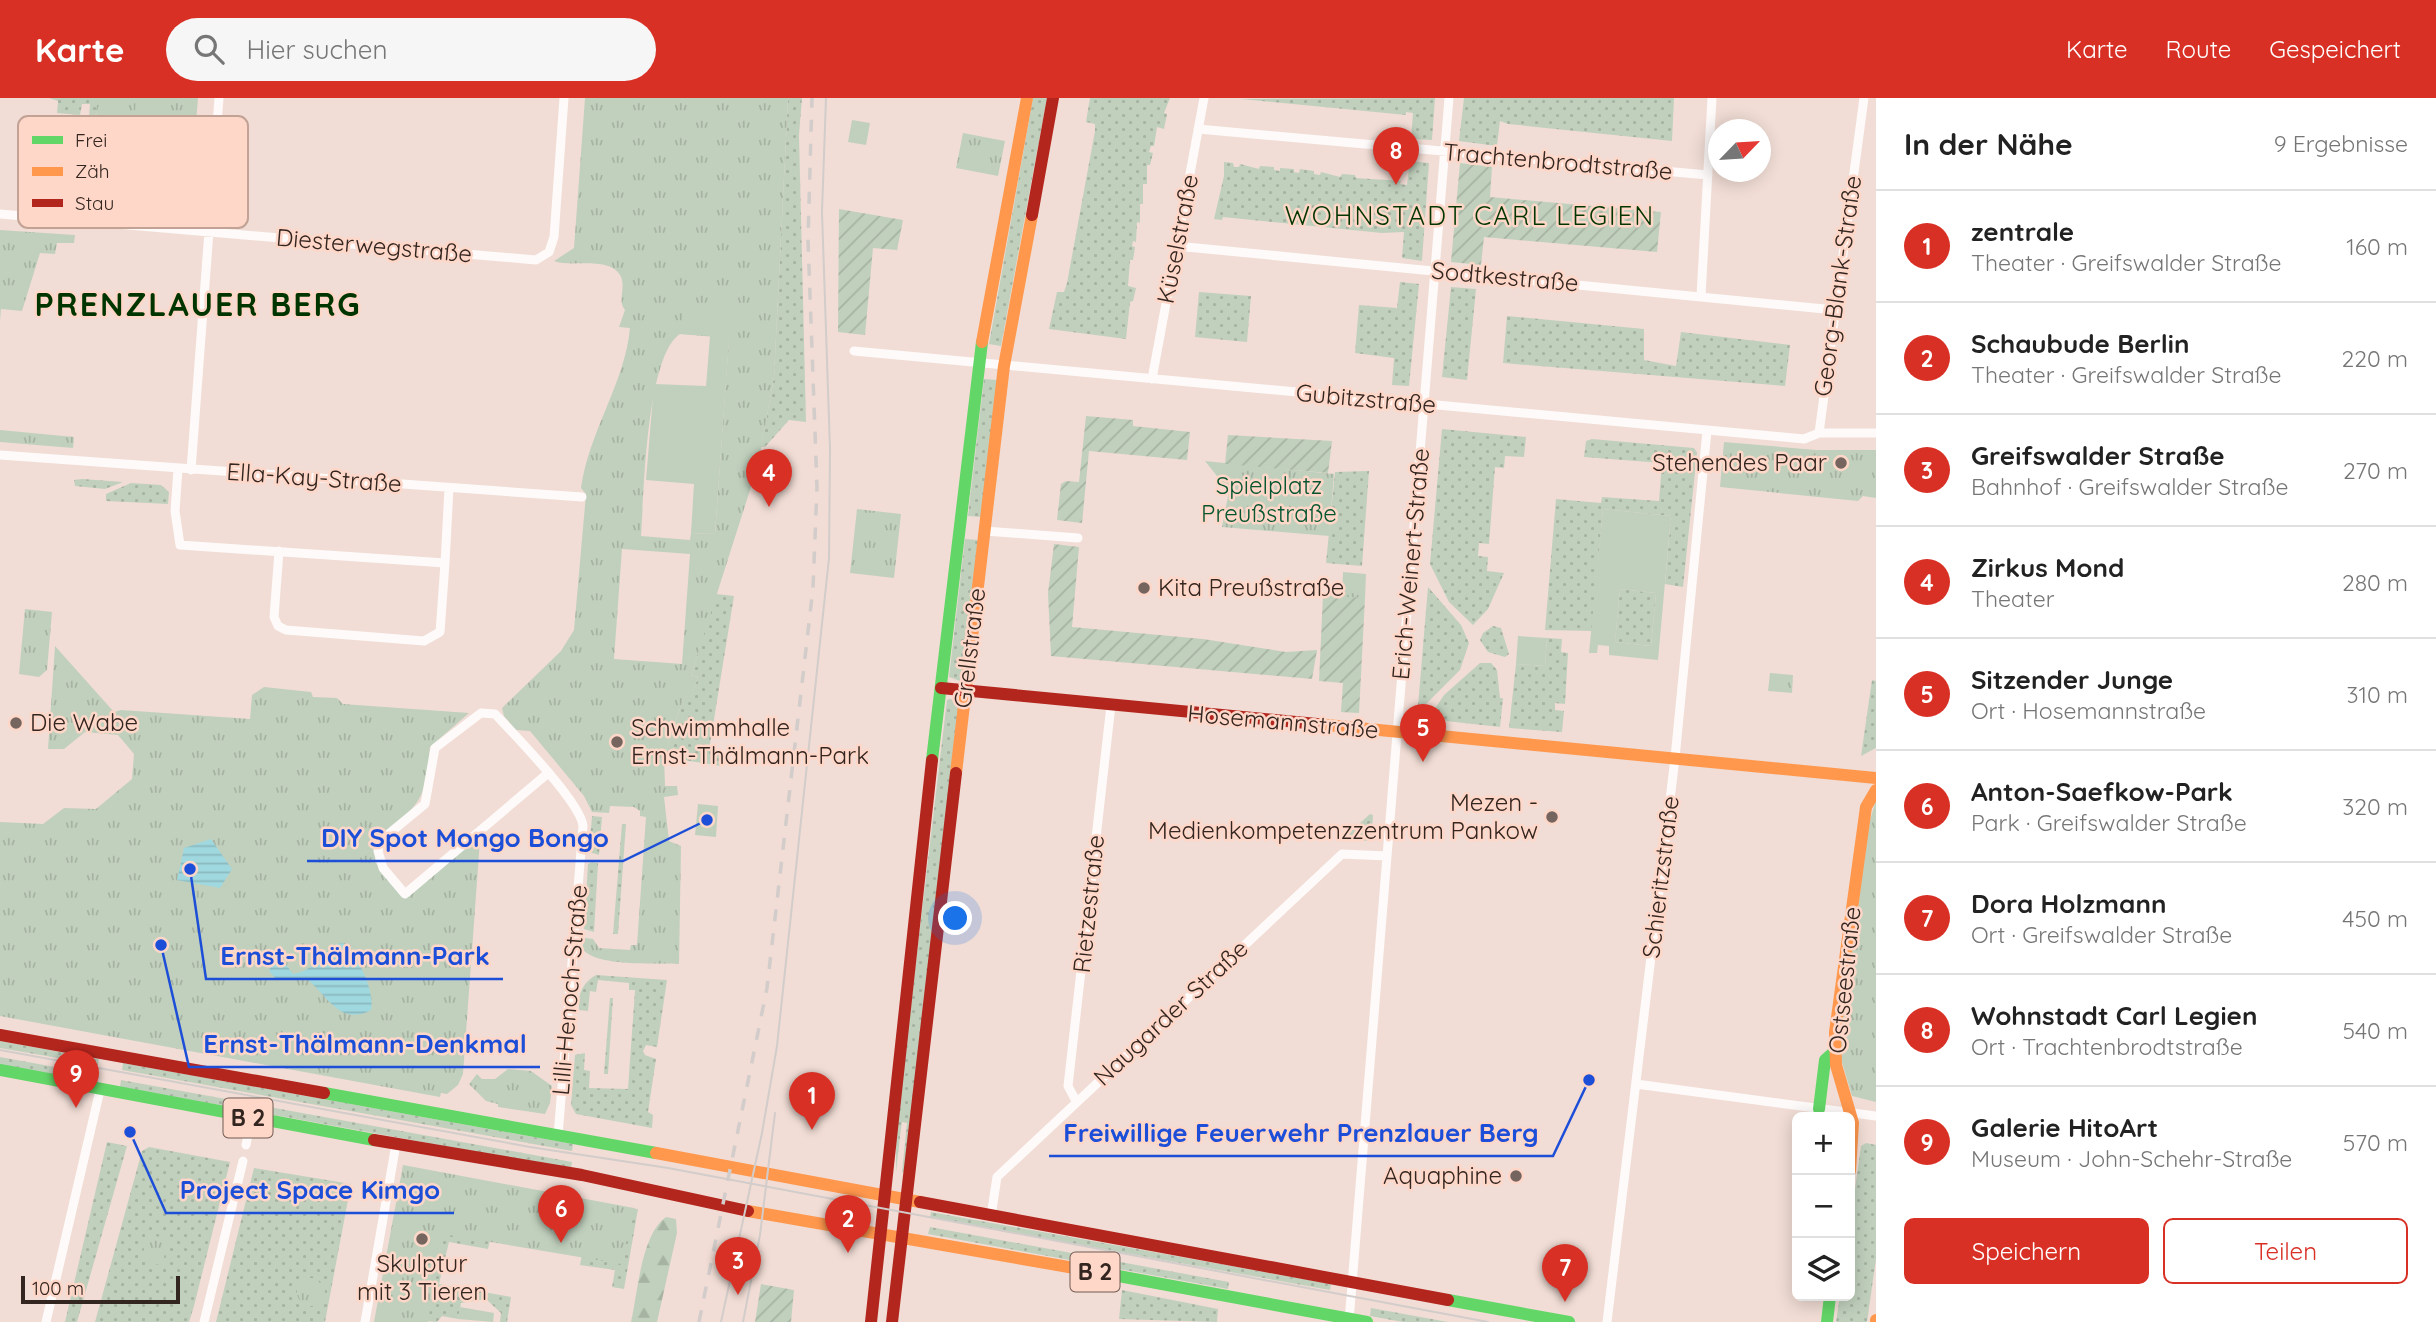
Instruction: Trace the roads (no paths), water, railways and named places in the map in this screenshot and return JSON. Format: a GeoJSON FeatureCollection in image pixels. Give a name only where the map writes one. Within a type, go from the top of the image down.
{"type":"FeatureCollection","features":[{"type":"Feature","properties":{"kind":"main road","name":"Grellstraße"},"geometry":{"type":"LineString","coordinates":[[871,1322],[978,363],[1027,98]]}},
{"type":"Feature","properties":{"kind":"main road","name":"Grellstraße"},"geometry":{"type":"LineString","coordinates":[[892,1322],[1004,366],[1053,98]]}},
{"type":"Feature","properties":{"kind":"main road"},"geometry":{"type":"LineString","coordinates":[[961,528],[985,531]]}},
{"type":"Feature","properties":{"kind":"main road","name":"Hosemannstraße"},"geometry":{"type":"LineString","coordinates":[[941,688],[1876,778]]}},
{"type":"Feature","properties":{"kind":"main road","name":"Ostseestraße"},"geometry":{"type":"LineString","coordinates":[[1850,1112],[1834,1052],[1866,807],[1876,790]]}},
{"type":"Feature","properties":{"kind":"main road","name":"B 2"},"geometry":{"type":"LineString","coordinates":[[0,1035],[885,1192],[908,1200],[991,1216],[1569,1322]]}},
{"type":"Feature","properties":{"kind":"main road"},"geometry":{"type":"LineString","coordinates":[[1819,1109],[1825,1060],[1834,1052]]}},
{"type":"Feature","properties":{"kind":"main road","name":"B 2"},"geometry":{"type":"LineString","coordinates":[[0,1070],[251,1119],[582,1175],[752,1212],[902,1236],[1367,1322]]}},
{"type":"Feature","properties":{"kind":"main road"},"geometry":{"type":"LineString","coordinates":[[1827,1322],[1829,1301]]}},
{"type":"Feature","properties":{"kind":"street"},"geometry":{"type":"LineString","coordinates":[[218,116],[219,98]]}},
{"type":"Feature","properties":{"kind":"street","name":"Diesterwegstraße"},"geometry":{"type":"LineString","coordinates":[[162,228],[536,260],[549,252],[554,237],[564,98]]}},
{"type":"Feature","properties":{"kind":"street","name":"Küselstraße"},"geometry":{"type":"LineString","coordinates":[[1152,379],[1204,98]]}},
{"type":"Feature","properties":{"kind":"street","name":"Erich-Weinert-Straße"},"geometry":{"type":"LineString","coordinates":[[1349,1320],[1449,98]]}},
{"type":"Feature","properties":{"kind":"street"},"geometry":{"type":"LineString","coordinates":[[1711,119],[1712,98]]}},
{"type":"Feature","properties":{"kind":"street","name":"Georg-Blank-Straße"},"geometry":{"type":"LineString","coordinates":[[1819,433],[1864,98]]}},
{"type":"Feature","properties":{"kind":"street","name":"Trachtenbrodtstraße"},"geometry":{"type":"LineString","coordinates":[[1198,129],[1708,175]]}},
{"type":"Feature","properties":{"kind":"street"},"geometry":{"type":"LineString","coordinates":[[1701,296],[1708,175]]}},
{"type":"Feature","properties":{"kind":"street","name":"Diesterwegstraße"},"geometry":{"type":"LineString","coordinates":[[0,214],[18,216]]}},
{"type":"Feature","properties":{"kind":"street"},"geometry":{"type":"LineString","coordinates":[[191,470],[208,228]]}},
{"type":"Feature","properties":{"kind":"street","name":"Sodtkestraße"},"geometry":{"type":"LineString","coordinates":[[1176,246],[1835,310]]}},
{"type":"Feature","properties":{"kind":"street","name":"Gubitzstraße"},"geometry":{"type":"LineString","coordinates":[[854,351],[1804,439],[1819,433],[1876,433]]}},
{"type":"Feature","properties":{"kind":"street","name":"Schieritzstraße"},"geometry":{"type":"LineString","coordinates":[[1607,1322],[1675,758],[1707,431]]}},
{"type":"Feature","properties":{"kind":"street","name":"Ella-Kay-Straße"},"geometry":{"type":"LineString","coordinates":[[0,455],[582,497]]}},
{"type":"Feature","properties":{"kind":"street"},"geometry":{"type":"LineString","coordinates":[[178,469],[175,511],[180,545],[445,563]]}},
{"type":"Feature","properties":{"kind":"street"},"geometry":{"type":"LineString","coordinates":[[279,551],[274,617],[278,626],[286,630],[424,642],[440,632],[449,488]]}},
{"type":"Feature","properties":{"kind":"street"},"geometry":{"type":"LineString","coordinates":[[985,531],[1078,538]]}},
{"type":"Feature","properties":{"kind":"street","name":"Rietzestraße"},"geometry":{"type":"LineString","coordinates":[[1076,1101],[1068,1086],[1111,705]]}},
{"type":"Feature","properties":{"kind":"street","name":"Lilli-Henoch-Straße"},"geometry":{"type":"LineString","coordinates":[[547,774],[405,894],[383,869],[378,852],[380,841],[425,804],[435,748],[481,713],[495,714],[547,774],[573,804],[583,826],[558,1136]]}},
{"type":"Feature","properties":{"kind":"street","name":"Naugarder Straße"},"geometry":{"type":"LineString","coordinates":[[991,1216],[997,1177],[1342,854],[1387,856]]}},
{"type":"Feature","properties":{"kind":"street"},"geometry":{"type":"LineString","coordinates":[[1636,1084],[1842,1112]]}},
{"type":"Feature","properties":{"kind":"street"},"geometry":{"type":"LineString","coordinates":[[46,1322],[100,1090]]}},
{"type":"Feature","properties":{"kind":"street"},"geometry":{"type":"LineString","coordinates":[[1855,1114],[1876,1116]]}},
{"type":"Feature","properties":{"kind":"street"},"geometry":{"type":"LineString","coordinates":[[246,1145],[251,1119]]}},
{"type":"Feature","properties":{"kind":"street"},"geometry":{"type":"LineString","coordinates":[[365,1322],[396,1144]]}},
{"type":"Feature","properties":{"kind":"street"},"geometry":{"type":"LineString","coordinates":[[204,1322],[243,1161]]}},
{"type":"Feature","properties":{"kind":"water"},"geometry":{"type":"Polygon","coordinates":[[[211,839],[232,869],[220,888],[177,880],[184,848],[211,839]]]}},
{"type":"Feature","properties":{"kind":"water"},"geometry":{"type":"Polygon","coordinates":[[[343,943],[360,965],[368,983],[371,1010],[351,1015],[342,1012],[308,980],[276,979],[269,971],[273,958],[284,962],[293,974],[302,972],[332,947],[343,943]]]}},
{"type":"Feature","properties":{"kind":"tram line"},"geometry":{"type":"LineString","coordinates":[[721,1322],[762,1133],[777,1046],[829,558],[830,449],[822,212],[826,98]]}},
{"type":"Feature","properties":{"kind":"tram line"},"geometry":{"type":"LineString","coordinates":[[0,1050],[530,1147],[668,1168],[1488,1322]]}},
{"type":"Feature","properties":{"kind":"tram line"},"geometry":{"type":"LineString","coordinates":[[743,1322],[760,1235],[775,1113]]}},
{"type":"Feature","properties":{"kind":"railway"},"geometry":{"type":"LineString","coordinates":[[699,1322],[767,988],[813,588],[817,487],[808,240],[812,98]]}},
{"type":"Feature","properties":{"kind":"place","name":"Wohnstadt Carl Legien"},"geometry":{"type":"Point","coordinates":[1396,185]}},
{"type":"Feature","properties":{"kind":"place","name":"Stehendes Paar"},"geometry":{"type":"Point","coordinates":[1841,463]}},
{"type":"Feature","properties":{"kind":"place","name":"Zirkus Mond"},"geometry":{"type":"Point","coordinates":[769,507]}},
{"type":"Feature","properties":{"kind":"place","name":"Kita Preußstraße"},"geometry":{"type":"Point","coordinates":[1144,588]}},
{"type":"Feature","properties":{"kind":"place","name":"Die Wabe"},"geometry":{"type":"Point","coordinates":[16,723]}},
{"type":"Feature","properties":{"kind":"place","name":"Schwimmhalle Ernst-Thälmann-Park"},"geometry":{"type":"Point","coordinates":[617,742]}},
{"type":"Feature","properties":{"kind":"place","name":"Sitzender Junge"},"geometry":{"type":"Point","coordinates":[1423,762]}},
{"type":"Feature","properties":{"kind":"place","name":"Mezen - Medienkompetenzzentrum Pankow"},"geometry":{"type":"Point","coordinates":[1552,817]}},
{"type":"Feature","properties":{"kind":"place","name":"DIY Spot Mongo Bongo"},"geometry":{"type":"Point","coordinates":[707,820]}},
{"type":"Feature","properties":{"kind":"place","name":"Ernst-Thälmann-Park"},"geometry":{"type":"Point","coordinates":[190,869]}},
{"type":"Feature","properties":{"kind":"place","name":"Ernst-Thälmann-Denkmal"},"geometry":{"type":"Point","coordinates":[161,945]}},
{"type":"Feature","properties":{"kind":"place","name":"Freiwillige Feuerwehr Prenzlauer Berg"},"geometry":{"type":"Point","coordinates":[1589,1080]}},
{"type":"Feature","properties":{"kind":"place","name":"Galerie HitoArt"},"geometry":{"type":"Point","coordinates":[76,1108]}},
{"type":"Feature","properties":{"kind":"place","name":"zentrale"},"geometry":{"type":"Point","coordinates":[812,1130]}},
{"type":"Feature","properties":{"kind":"place","name":"Project Space Kimgo"},"geometry":{"type":"Point","coordinates":[130,1132]}},
{"type":"Feature","properties":{"kind":"place","name":"Aquaphine"},"geometry":{"type":"Point","coordinates":[1516,1176]}},
{"type":"Feature","properties":{"kind":"place","name":"Skulptur mit 3 Tieren"},"geometry":{"type":"Point","coordinates":[422,1239]}},
{"type":"Feature","properties":{"kind":"place","name":"Anton-Saefkow-Park"},"geometry":{"type":"Point","coordinates":[561,1243]}},
{"type":"Feature","properties":{"kind":"place","name":"Schaubude Berlin"},"geometry":{"type":"Point","coordinates":[848,1253]}},
{"type":"Feature","properties":{"kind":"place","name":"Greifswalder Straße"},"geometry":{"type":"Point","coordinates":[738,1295]}},
{"type":"Feature","properties":{"kind":"place","name":"Dora Holzmann"},"geometry":{"type":"Point","coordinates":[1565,1302]}},
{"type":"Feature","properties":{"kind":"district","name":"WOHNSTADT CARL LEGIEN"},"geometry":{"type":"Point","coordinates":[1470,216]}},
{"type":"Feature","properties":{"kind":"district","name":"PRENZLAUER BERG"},"geometry":{"type":"Point","coordinates":[198,305]}},
{"type":"Feature","properties":{"kind":"park label","name":"Spielplatz Preußstraße"},"geometry":{"type":"Point","coordinates":[1269,500]}}]}
